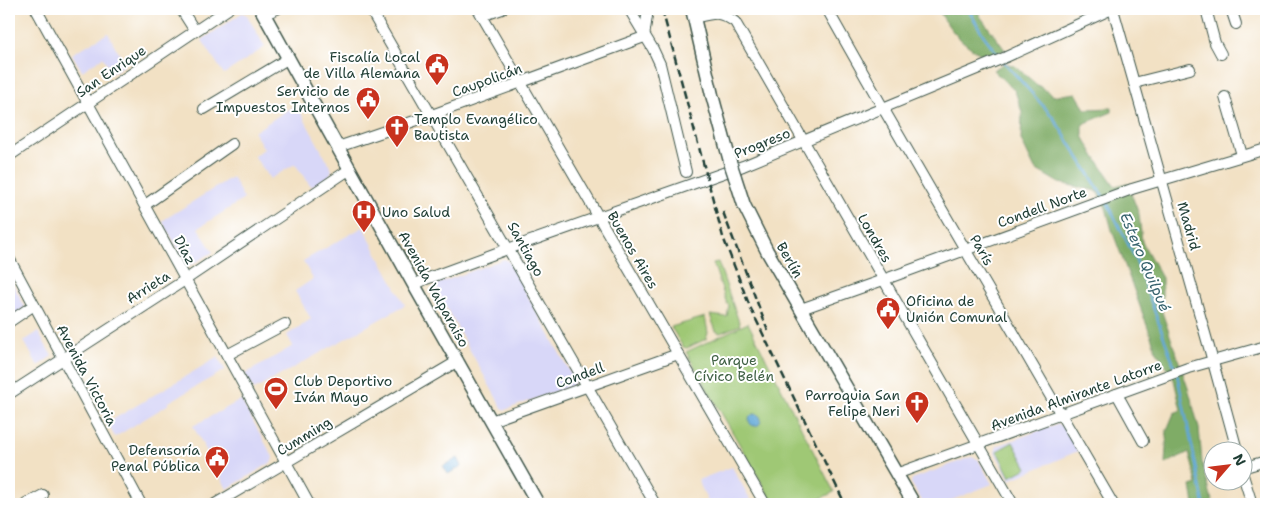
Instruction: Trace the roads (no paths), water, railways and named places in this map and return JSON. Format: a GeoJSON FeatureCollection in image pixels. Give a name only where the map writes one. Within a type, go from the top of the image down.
{"type":"FeatureCollection","features":[{"type":"Feature","properties":{"kind":"main road","name":"Avenida Valparaíso"},"geometry":{"type":"LineString","coordinates":[[262,11],[538,504]]}},
{"type":"Feature","properties":{"kind":"main road","name":"Berlín"},"geometry":{"type":"LineString","coordinates":[[693,13],[712,95],[744,205],[767,251],[914,504]]}},
{"type":"Feature","properties":{"kind":"street","name":"Díaz"},"geometry":{"type":"LineString","coordinates":[[36,9],[309,504]]}},
{"type":"Feature","properties":{"kind":"street"},"geometry":{"type":"LineString","coordinates":[[181,9],[196,31]]}},
{"type":"Feature","properties":{"kind":"street","name":"San Enrique"},"geometry":{"type":"LineString","coordinates":[[9,156],[228,9]]}},
{"type":"Feature","properties":{"kind":"street"},"geometry":{"type":"LineString","coordinates":[[262,11],[277,9]]}},
{"type":"Feature","properties":{"kind":"street","name":"Santiago"},"geometry":{"type":"LineString","coordinates":[[370,9],[656,504]]}},
{"type":"Feature","properties":{"kind":"street"},"geometry":{"type":"LineString","coordinates":[[480,12],[502,9]]}},
{"type":"Feature","properties":{"kind":"street"},"geometry":{"type":"LineString","coordinates":[[629,9],[660,64],[686,172]]}},
{"type":"Feature","properties":{"kind":"street"},"geometry":{"type":"LineString","coordinates":[[644,36],[648,9]]}},
{"type":"Feature","properties":{"kind":"street","name":"París"},"geometry":{"type":"LineString","coordinates":[[827,9],[1112,504]]}},
{"type":"Feature","properties":{"kind":"street","name":"Progreso"},"geometry":{"type":"LineString","coordinates":[[414,285],[599,216],[743,166],[1006,57],[1113,9]]}},
{"type":"Feature","properties":{"kind":"street","name":"Madrid"},"geometry":{"type":"LineString","coordinates":[[1113,9],[1234,440]]}},
{"type":"Feature","properties":{"kind":"street"},"geometry":{"type":"LineString","coordinates":[[1206,9],[1215,43],[1221,54]]}},
{"type":"Feature","properties":{"kind":"street"},"geometry":{"type":"LineString","coordinates":[[1231,9],[1236,24]]}},
{"type":"Feature","properties":{"kind":"street","name":"Buenos Aires"},"geometry":{"type":"LineString","coordinates":[[480,12],[765,504]]}},
{"type":"Feature","properties":{"kind":"street","name":"Londres"},"geometry":{"type":"LineString","coordinates":[[693,13],[724,14],[735,22],[1014,504]]}},
{"type":"Feature","properties":{"kind":"street","name":"Caupolicán"},"geometry":{"type":"LineString","coordinates":[[338,147],[432,115],[644,36]]}},
{"type":"Feature","properties":{"kind":"street"},"geometry":{"type":"LineString","coordinates":[[204,109],[288,58]]}},
{"type":"Feature","properties":{"kind":"street"},"geometry":{"type":"LineString","coordinates":[[1134,83],[1190,69]]}},
{"type":"Feature","properties":{"kind":"street"},"geometry":{"type":"LineString","coordinates":[[1226,96],[1242,156]]}},
{"type":"Feature","properties":{"kind":"street"},"geometry":{"type":"LineString","coordinates":[[145,205],[232,144]]}},
{"type":"Feature","properties":{"kind":"street","name":"Condell Norte"},"geometry":{"type":"LineString","coordinates":[[801,308],[1132,189],[1266,149]]}},
{"type":"Feature","properties":{"kind":"street","name":"Arrieta"},"geometry":{"type":"LineString","coordinates":[[9,394],[185,280],[350,169]]}},
{"type":"Feature","properties":{"kind":"street","name":"Avenida Victoria"},"geometry":{"type":"LineString","coordinates":[[9,258],[141,504]]}},
{"type":"Feature","properties":{"kind":"street"},"geometry":{"type":"LineString","coordinates":[[9,322],[34,305]]}},
{"type":"Feature","properties":{"kind":"street"},"geometry":{"type":"LineString","coordinates":[[227,355],[285,324]]}},
{"type":"Feature","properties":{"kind":"street","name":"Avenida Almirante Latorre"},"geometry":{"type":"LineString","coordinates":[[896,474],[1188,368],[1266,346]]}},
{"type":"Feature","properties":{"kind":"street","name":"Condell"},"geometry":{"type":"LineString","coordinates":[[491,421],[678,354]]}},
{"type":"Feature","properties":{"kind":"street","name":"Cumming"},"geometry":{"type":"LineString","coordinates":[[215,504],[458,361]]}},
{"type":"Feature","properties":{"kind":"street"},"geometry":{"type":"LineString","coordinates":[[1117,394],[1143,441]]}},
{"type":"Feature","properties":{"kind":"street"},"geometry":{"type":"LineString","coordinates":[[1252,465],[1266,461]]}},
{"type":"Feature","properties":{"kind":"street"},"geometry":{"type":"LineString","coordinates":[[1248,490],[1252,504]]}},
{"type":"Feature","properties":{"kind":"street"},"geometry":{"type":"LineString","coordinates":[[26,504],[43,495]]}},
{"type":"Feature","properties":{"kind":"water"},"geometry":{"type":"Polygon","coordinates":[[[757,414],[760,415],[760,425],[753,426],[750,425],[749,418],[750,415],[757,414]]]}},
{"type":"Feature","properties":{"kind":"water"},"geometry":{"type":"Polygon","coordinates":[[[458,458],[462,466],[448,474],[443,466],[458,458]]]}},
{"type":"Feature","properties":{"kind":"waterway","name":"Estero Quilpué"},"geometry":{"type":"LineString","coordinates":[[968,9],[984,36],[999,56]]}},
{"type":"Feature","properties":{"kind":"waterway","name":"Estero Quilpué"},"geometry":{"type":"LineString","coordinates":[[1004,62],[1053,117],[1103,196]]}},
{"type":"Feature","properties":{"kind":"waterway","name":"Estero Quilpué"},"geometry":{"type":"LineString","coordinates":[[1106,200],[1136,260],[1175,368]]}},
{"type":"Feature","properties":{"kind":"waterway","name":"Estero Quilpué"},"geometry":{"type":"LineString","coordinates":[[1177,374],[1204,504]]}},
{"type":"Feature","properties":{"kind":"railway"},"geometry":{"type":"LineString","coordinates":[[662,9],[723,237],[750,307],[845,504]]}},
{"type":"Feature","properties":{"kind":"railway"},"geometry":{"type":"LineString","coordinates":[[723,212],[768,331]]}},
{"type":"Feature","properties":{"kind":"place","name":"Fiscalía Local de Villa Alemana"},"geometry":{"type":"Point","coordinates":[437,86]}},
{"type":"Feature","properties":{"kind":"place","name":"Servicio de Impuestos Internos"},"geometry":{"type":"Point","coordinates":[368,120]}},
{"type":"Feature","properties":{"kind":"place","name":"Templo Evangélico Bautista"},"geometry":{"type":"Point","coordinates":[397,148]}},
{"type":"Feature","properties":{"kind":"place","name":"Uno Salud"},"geometry":{"type":"Point","coordinates":[364,233]}},
{"type":"Feature","properties":{"kind":"place","name":"Oficina de Unión Comunal"},"geometry":{"type":"Point","coordinates":[888,330]}},
{"type":"Feature","properties":{"kind":"place","name":"Club Deportivo Iván Mayo"},"geometry":{"type":"Point","coordinates":[276,410]}},
{"type":"Feature","properties":{"kind":"place","name":"Parroquia San Felipe Neri"},"geometry":{"type":"Point","coordinates":[917,424]}},
{"type":"Feature","properties":{"kind":"place","name":"Defensoría Penal Pública"},"geometry":{"type":"Point","coordinates":[217,479]}},
{"type":"Feature","properties":{"kind":"park label","name":"Parque Cívico Belén"},"geometry":{"type":"Point","coordinates":[734,368]}}]}
